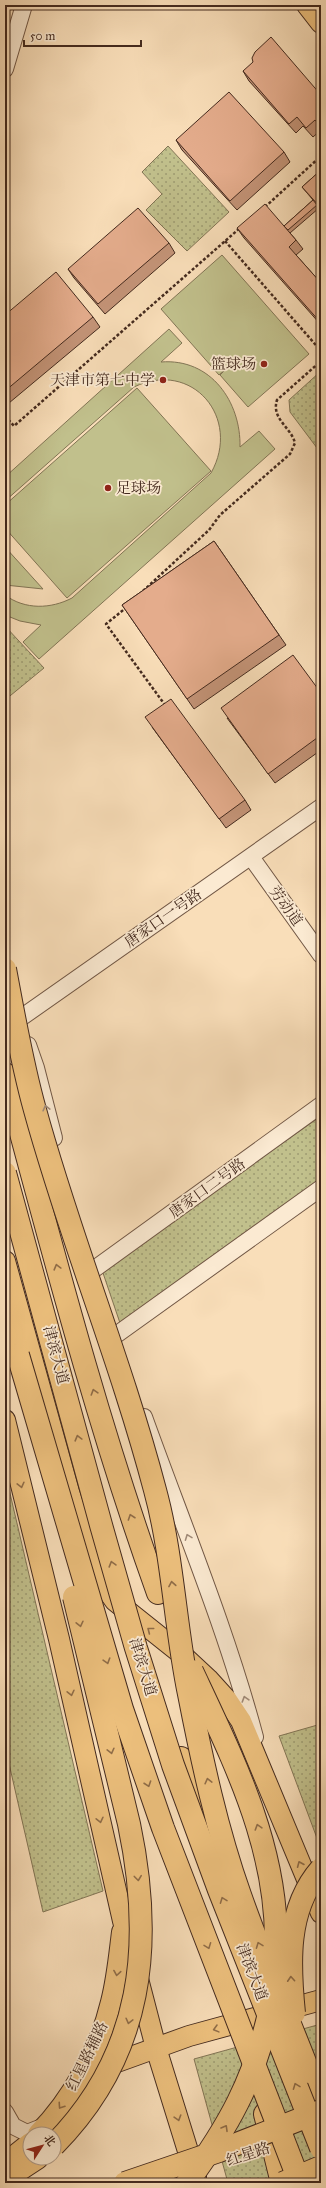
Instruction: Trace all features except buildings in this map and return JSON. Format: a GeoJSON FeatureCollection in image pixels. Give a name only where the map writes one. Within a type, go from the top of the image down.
{"type":"FeatureCollection","features":[{"type":"Feature","properties":{"kind":"highway"},"geometry":{"type":"LineString","coordinates":[[5,970],[17,1034],[35,1110],[76,1242],[118,1365],[156,1493],[177,1608],[188,1691],[219,1826],[239,1894]]}},
{"type":"Feature","properties":{"kind":"highway"},"geometry":{"type":"LineString","coordinates":[[5,1074],[65,1297],[124,1498],[158,1593],[243,1783],[263,1843],[274,1896],[276,1957],[270,2006],[258,2057],[250,2078],[225,2128],[187,2183]]}},
{"type":"Feature","properties":{"kind":"highway","name":"津滨大道"},"geometry":{"type":"LineString","coordinates":[[5,1173],[136,1648],[184,1795],[321,2148]]}},
{"type":"Feature","properties":{"kind":"highway"},"geometry":{"type":"LineString","coordinates":[[5,1307],[122,1709],[164,1828],[252,2062],[300,2183]]}},
{"type":"Feature","properties":{"kind":"highway"},"geometry":{"type":"LineString","coordinates":[[18,1355],[41,1477],[69,1578],[129,1824],[136,1856],[142,1917],[140,1946],[130,2021],[120,2051],[82,2115],[62,2126]]}},
{"type":"Feature","properties":{"kind":"highway"},"geometry":{"type":"LineString","coordinates":[[136,1648],[212,1833],[239,1894],[321,2102]]}},
{"type":"Feature","properties":{"kind":"highway"},"geometry":{"type":"LineString","coordinates":[[309,2072],[294,2016],[290,1965],[292,1938],[297,1914],[308,1887],[321,1869]]}},
{"type":"Feature","properties":{"kind":"highway"},"geometry":{"type":"LineString","coordinates":[[252,2062],[282,2183],[321,2167]]}},
{"type":"Feature","properties":{"kind":"highway"},"geometry":{"type":"LineString","coordinates":[[125,2183],[226,2148],[321,2110]]}},
{"type":"Feature","properties":{"kind":"highway","name":"红星路"},"geometry":{"type":"LineString","coordinates":[[150,2183],[281,2143],[321,2126]]}},
{"type":"Feature","properties":{"kind":"highway"},"geometry":{"type":"LineString","coordinates":[[5,2179],[25,2166]]}},
{"type":"Feature","properties":{"kind":"main road"},"geometry":{"type":"LineString","coordinates":[[306,5],[321,24]]}},
{"type":"Feature","properties":{"kind":"main road"},"geometry":{"type":"LineString","coordinates":[[5,1261],[69,1492],[93,1564],[103,1584],[115,1601],[179,1652],[226,1700],[241,1721],[321,1913]]}},
{"type":"Feature","properties":{"kind":"main road"},"geometry":{"type":"LineString","coordinates":[[5,1420],[59,1639],[123,1921],[156,2048],[198,2183]]}},
{"type":"Feature","properties":{"kind":"main road","name":"红星路辅路"},"geometry":{"type":"LineString","coordinates":[[52,2126],[81,2075],[100,2036],[111,2003],[123,1921]]}},
{"type":"Feature","properties":{"kind":"main road"},"geometry":{"type":"LineString","coordinates":[[81,2075],[189,2036],[321,2000]]}},
{"type":"Feature","properties":{"kind":"main road"},"geometry":{"type":"LineString","coordinates":[[166,2081],[170,2059],[181,2043],[189,2036]]}},
{"type":"Feature","properties":{"kind":"main road"},"geometry":{"type":"LineString","coordinates":[[5,2163],[22,2149]]}},
{"type":"Feature","properties":{"kind":"street"},"geometry":{"type":"LineString","coordinates":[[5,69],[24,5]]}},
{"type":"Feature","properties":{"kind":"street","name":"唐家口一号路"},"geometry":{"type":"LineString","coordinates":[[5,1029],[321,807]]}},
{"type":"Feature","properties":{"kind":"street","name":"劳动道"},"geometry":{"type":"LineString","coordinates":[[251,857],[321,955]]}},
{"type":"Feature","properties":{"kind":"street"},"geometry":{"type":"LineString","coordinates":[[5,979],[36,1068],[63,1174],[93,1270],[245,1698],[270,1791]]}},
{"type":"Feature","properties":{"kind":"street","name":"唐家口二号路"},"geometry":{"type":"LineString","coordinates":[[93,1270],[321,1105]]}},
{"type":"Feature","properties":{"kind":"street"},"geometry":{"type":"LineString","coordinates":[[116,1335],[321,1188]]}},
{"type":"Feature","properties":{"kind":"street"},"geometry":{"type":"LineString","coordinates":[[5,2112],[13,2126],[22,2130]]}},
{"type":"Feature","properties":{"kind":"path"},"geometry":{"type":"LineString","coordinates":[[261,210],[321,156]]}},
{"type":"Feature","properties":{"kind":"path"},"geometry":{"type":"LineString","coordinates":[[5,416],[14,426],[243,226]]}},
{"type":"Feature","properties":{"kind":"path"},"geometry":{"type":"LineString","coordinates":[[225,241],[321,351]]}},
{"type":"Feature","properties":{"kind":"path"},"geometry":{"type":"LineString","coordinates":[[141,592],[209,530],[220,515],[290,454],[295,443],[293,437],[278,418],[275,408],[277,400],[321,361]]}},
{"type":"Feature","properties":{"kind":"path"},"geometry":{"type":"LineString","coordinates":[[131,603],[106,624],[167,709]]}},
{"type":"Feature","properties":{"kind":"shaded area"},"geometry":{"type":"Polygon","coordinates":[[[168,146],[229,212],[187,251],[146,210],[162,194],[142,172],[168,146]]]}},
{"type":"Feature","properties":{"kind":"shaded area"},"geometry":{"type":"Polygon","coordinates":[[[222,255],[309,354],[248,407],[220,375],[228,367],[219,375],[161,309],[222,255]]]}},
{"type":"Feature","properties":{"kind":"shaded area"},"geometry":{"type":"Polygon","coordinates":[[[169,329],[182,343],[161,362],[179,363],[195,367],[208,375],[220,386],[229,399],[235,414],[239,430],[240,447],[259,431],[275,449],[39,659],[23,642],[41,625],[20,621],[5,615],[5,595],[21,603],[38,606],[47,606],[64,602],[72,598],[211,473],[219,452],[220,432],[216,414],[206,399],[192,387],[175,381],[155,380],[134,387],[5,501],[5,477],[169,329]]]}},
{"type":"Feature","properties":{"kind":"shaded area"},"geometry":{"type":"Polygon","coordinates":[[[321,371],[321,445],[317,448],[290,412],[289,400],[321,371]]]}},
{"type":"Feature","properties":{"kind":"shaded area","name":"足球场"},"geometry":{"type":"Polygon","coordinates":[[[137,388],[211,471],[67,598],[5,528],[5,505],[137,388]]]}},
{"type":"Feature","properties":{"kind":"shaded area"},"geometry":{"type":"Polygon","coordinates":[[[5,547],[43,589],[5,585],[5,547]]]}},
{"type":"Feature","properties":{"kind":"shaded area"},"geometry":{"type":"Polygon","coordinates":[[[5,626],[44,668],[5,700],[5,626]]]}},
{"type":"Feature","properties":{"kind":"shaded area"},"geometry":{"type":"Polygon","coordinates":[[[321,1116],[321,1180],[121,1326],[102,1270],[321,1116]]]}},
{"type":"Feature","properties":{"kind":"shaded area"},"geometry":{"type":"Polygon","coordinates":[[[5,1472],[103,1891],[43,1912],[5,1746],[5,1472]]]}},
{"type":"Feature","properties":{"kind":"shaded area"},"geometry":{"type":"Polygon","coordinates":[[[321,1724],[321,1849],[279,1736],[321,1724]]]}},
{"type":"Feature","properties":{"kind":"shaded area"},"geometry":{"type":"Polygon","coordinates":[[[321,2024],[321,2183],[228,2183],[194,2059],[321,2024]]]}},
{"type":"Feature","properties":{"kind":"place","name":"篮球场"},"geometry":{"type":"Point","coordinates":[264,364]}},
{"type":"Feature","properties":{"kind":"place","name":"天津市第七中学"},"geometry":{"type":"Point","coordinates":[163,380]}},
{"type":"Feature","properties":{"kind":"place","name":"足球场"},"geometry":{"type":"Point","coordinates":[108,488]}}]}
